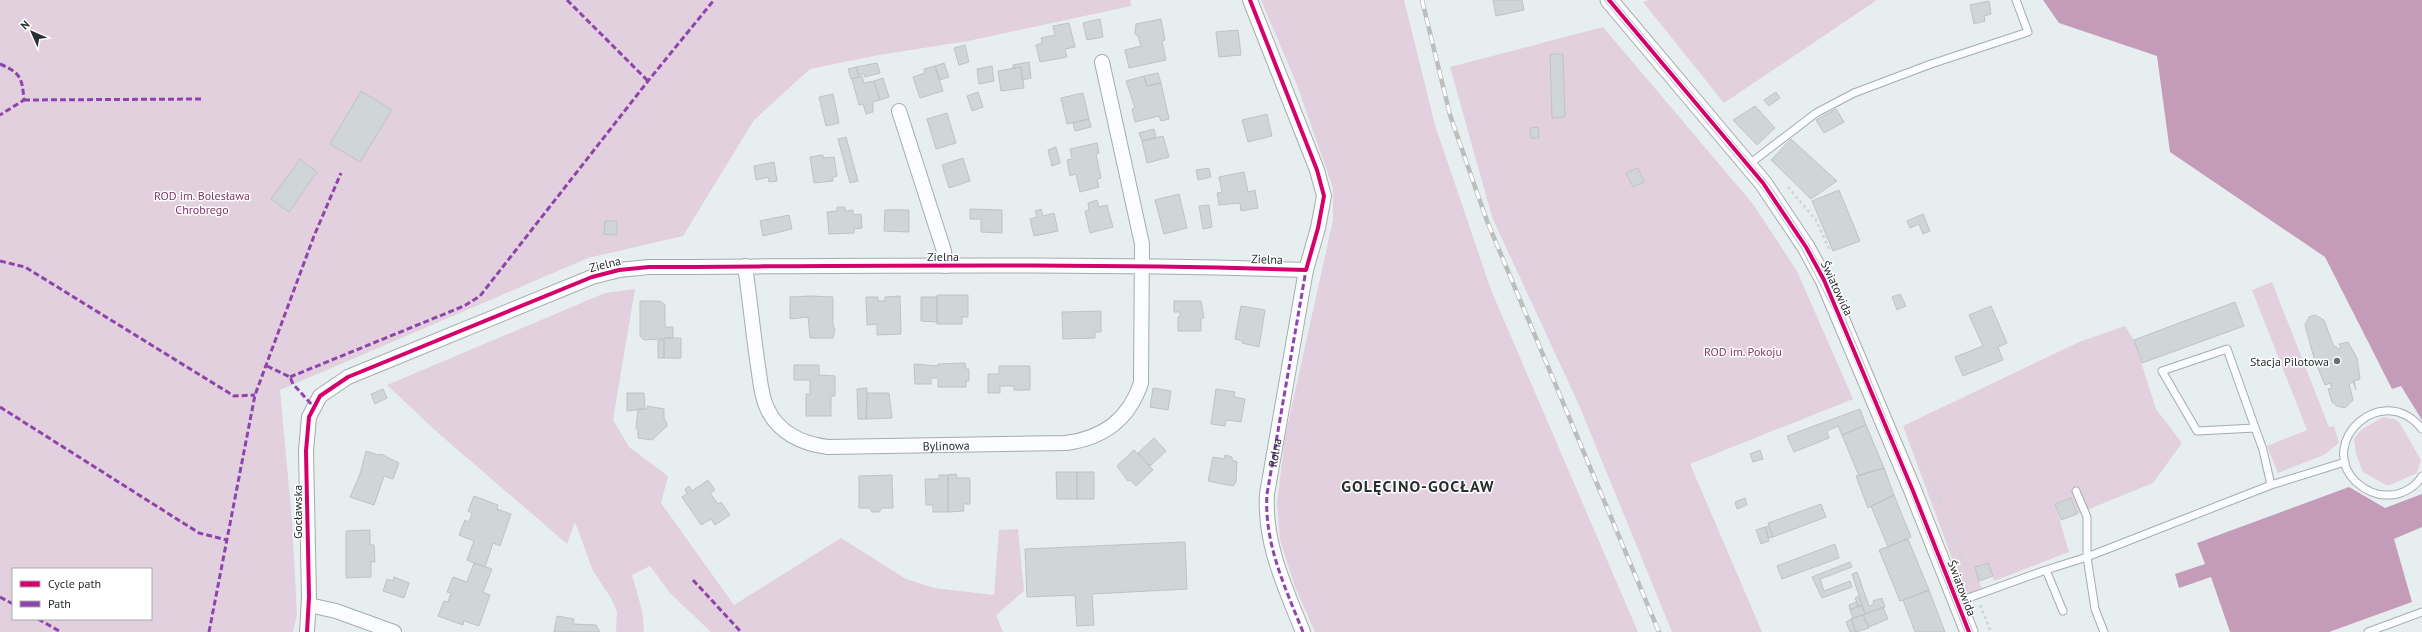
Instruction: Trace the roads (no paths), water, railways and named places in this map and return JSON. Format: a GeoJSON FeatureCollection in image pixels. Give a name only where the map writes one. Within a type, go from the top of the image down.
{"type":"FeatureCollection","features":[{"type":"Feature","properties":{"kind":"street"},"geometry":{"type":"LineString","coordinates":[[1250,0],[1317,170],[1324,196],[1318,228],[1306,270]]}},
{"type":"Feature","properties":{"kind":"street","name":"Światowida"},"geometry":{"type":"LineString","coordinates":[[1610,0],[1748,165],[1790,221],[1824,280],[1910,483],[1969,632]]}},
{"type":"Feature","properties":{"kind":"street"},"geometry":{"type":"LineString","coordinates":[[1102,62],[1142,244],[1140,267]]}},
{"type":"Feature","properties":{"kind":"street","name":"Zielna"},"geometry":{"type":"LineString","coordinates":[[899,111],[944,251],[945,266]]}},
{"type":"Feature","properties":{"kind":"street","name":"Bylinowa"},"geometry":{"type":"LineString","coordinates":[[746,266],[756,350],[767,408],[778,424],[791,436],[809,444],[828,447],[1066,442],[1087,440],[1109,427],[1124,415],[1136,399],[1141,383],[1143,354],[1140,267]]}},
{"type":"Feature","properties":{"kind":"street","name":"Zielna"},"geometry":{"type":"LineString","coordinates":[[320,396],[348,377],[592,277],[619,270],[649,267],[945,266],[1306,270]]}},
{"type":"Feature","properties":{"kind":"street","name":"Rolna"},"geometry":{"type":"LineString","coordinates":[[1303,632],[1276,565],[1266,513],[1267,494],[1306,270]]}},
{"type":"Feature","properties":{"kind":"street","name":"Gocławska"},"geometry":{"type":"LineString","coordinates":[[307,632],[309,605],[306,452],[309,416],[320,396]]}},
{"type":"Feature","properties":{"kind":"street"},"geometry":{"type":"LineString","coordinates":[[309,605],[336,611],[394,632]]}},
{"type":"Feature","properties":{"kind":"lane"},"geometry":{"type":"LineString","coordinates":[[1748,165],[1816,113],[1854,93],[1930,64],[2028,32],[2016,0]]}},
{"type":"Feature","properties":{"kind":"lane"},"geometry":{"type":"LineString","coordinates":[[2255,428],[2197,431],[2162,371],[2227,349],[2263,450],[2271,485]]}},
{"type":"Feature","properties":{"kind":"lane"},"geometry":{"type":"LineString","coordinates":[[2422,429],[2405,414],[2394,411],[2372,413],[2363,418],[2349,433],[2346,442],[2345,462],[2354,480],[2362,487],[2379,494],[2392,495],[2405,491],[2413,486],[2422,476]]}},
{"type":"Feature","properties":{"kind":"lane"},"geometry":{"type":"LineString","coordinates":[[1957,602],[2087,557],[2271,485],[2345,462]]}},
{"type":"Feature","properties":{"kind":"lane"},"geometry":{"type":"LineString","coordinates":[[2076,491],[2087,517],[2087,557],[2095,609],[2104,632]]}},
{"type":"Feature","properties":{"kind":"lane"},"geometry":{"type":"LineString","coordinates":[[2046,570],[2063,611]]}},
{"type":"Feature","properties":{"kind":"lane"},"geometry":{"type":"LineString","coordinates":[[2368,632],[2422,612]]}},
{"type":"Feature","properties":{"kind":"tram line"},"geometry":{"type":"LineString","coordinates":[[1604,0],[1765,192],[1802,249],[1834,311],[1910,492],[1965,632]]}},
{"type":"Feature","properties":{"kind":"tram line"},"geometry":{"type":"LineString","coordinates":[[1614,0],[1771,187],[1809,245],[1832,288],[1858,349],[1973,632]]}},
{"type":"Feature","properties":{"kind":"railway"},"geometry":{"type":"LineString","coordinates":[[1422,0],[1450,115],[1487,221],[1659,632]]}},
{"type":"Feature","properties":{"kind":"place","name":"Stacja Pilotowa"},"geometry":{"type":"Point","coordinates":[2337,361]}},
{"type":"Feature","properties":{"kind":"district","name":"GOLĘCINO-GOCŁAW"},"geometry":{"type":"Point","coordinates":[1418,486]}},
{"type":"Feature","properties":{"kind":"park label","name":"ROD im. Bolesława Chrobrego"},"geometry":{"type":"Point","coordinates":[202,202]}},
{"type":"Feature","properties":{"kind":"park label","name":"ROD im. Pokoju"},"geometry":{"type":"Point","coordinates":[1743,351]}}]}
